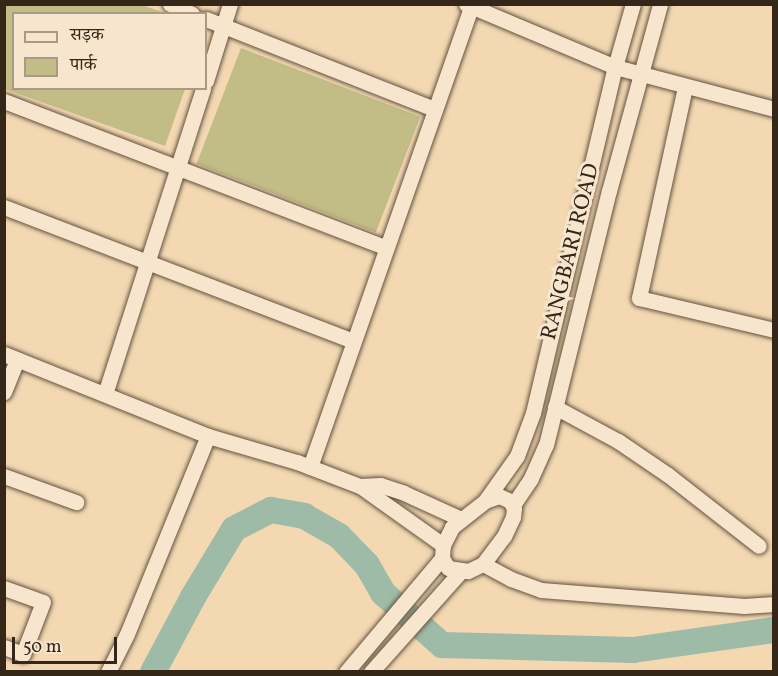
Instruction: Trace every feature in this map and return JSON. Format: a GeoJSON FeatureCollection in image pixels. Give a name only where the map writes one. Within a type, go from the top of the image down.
{"type":"FeatureCollection","features":[{"type":"Feature","properties":{"kind":"street"},"geometry":{"type":"LineString","coordinates":[[170,4],[188,12]]}},
{"type":"Feature","properties":{"kind":"street"},"geometry":{"type":"LineString","coordinates":[[207,78],[230,4]]}},
{"type":"Feature","properties":{"kind":"street","name":"RANGBARI ROAD"},"geometry":{"type":"LineString","coordinates":[[442,552],[452,527],[485,501],[517,456],[532,413],[615,67],[633,4]]}},
{"type":"Feature","properties":{"kind":"street","name":"RANGBARI ROAD"},"geometry":{"type":"LineString","coordinates":[[483,564],[504,536],[513,517],[513,505],[531,477],[546,445],[609,191],[643,75],[660,4]]}},
{"type":"Feature","properties":{"kind":"street"},"geometry":{"type":"LineString","coordinates":[[310,467],[469,5],[615,67],[774,109]]}},
{"type":"Feature","properties":{"kind":"street"},"geometry":{"type":"LineString","coordinates":[[207,19],[435,109]]}},
{"type":"Feature","properties":{"kind":"street"},"geometry":{"type":"LineString","coordinates":[[685,87],[639,297],[774,330]]}},
{"type":"Feature","properties":{"kind":"street"},"geometry":{"type":"LineString","coordinates":[[105,394],[202,90]]}},
{"type":"Feature","properties":{"kind":"street"},"geometry":{"type":"LineString","coordinates":[[4,101],[386,248]]}},
{"type":"Feature","properties":{"kind":"street"},"geometry":{"type":"LineString","coordinates":[[4,207],[353,341]]}},
{"type":"Feature","properties":{"kind":"street"},"geometry":{"type":"LineString","coordinates":[[4,392],[11,357],[208,436],[310,467],[360,486],[442,552],[448,568],[468,571],[483,564],[511,579],[541,590],[744,606],[774,604]]}},
{"type":"Feature","properties":{"kind":"street"},"geometry":{"type":"LineString","coordinates":[[555,407],[618,441],[668,475],[759,546]]}},
{"type":"Feature","properties":{"kind":"street"},"geometry":{"type":"LineString","coordinates":[[108,672],[128,634],[208,436]]}},
{"type":"Feature","properties":{"kind":"street"},"geometry":{"type":"LineString","coordinates":[[4,476],[76,502]]}},
{"type":"Feature","properties":{"kind":"street"},"geometry":{"type":"LineString","coordinates":[[360,486],[380,485],[404,493],[461,519]]}},
{"type":"Feature","properties":{"kind":"street"},"geometry":{"type":"LineString","coordinates":[[485,501],[499,496],[513,505]]}},
{"type":"Feature","properties":{"kind":"street"},"geometry":{"type":"LineString","coordinates":[[346,672],[442,552]]}},
{"type":"Feature","properties":{"kind":"street"},"geometry":{"type":"LineString","coordinates":[[371,672],[460,571]]}},
{"type":"Feature","properties":{"kind":"street"},"geometry":{"type":"LineString","coordinates":[[4,588],[42,602],[23,654],[4,647]]}},
{"type":"Feature","properties":{"kind":"green space"},"geometry":{"type":"Polygon","coordinates":[[[5,4],[139,4],[162,12],[12,12],[12,90],[185,90],[165,146],[5,89],[5,4]]]}},
{"type":"Feature","properties":{"kind":"green space"},"geometry":{"type":"Polygon","coordinates":[[[241,48],[420,117],[376,233],[197,164],[241,48]]]}},
{"type":"Feature","properties":{"kind":"waterway"},"geometry":{"type":"LineString","coordinates":[[153,672],[193,597],[234,529],[271,510],[304,516],[339,536],[367,565],[383,593],[442,645],[633,650],[774,630]]}}]}
